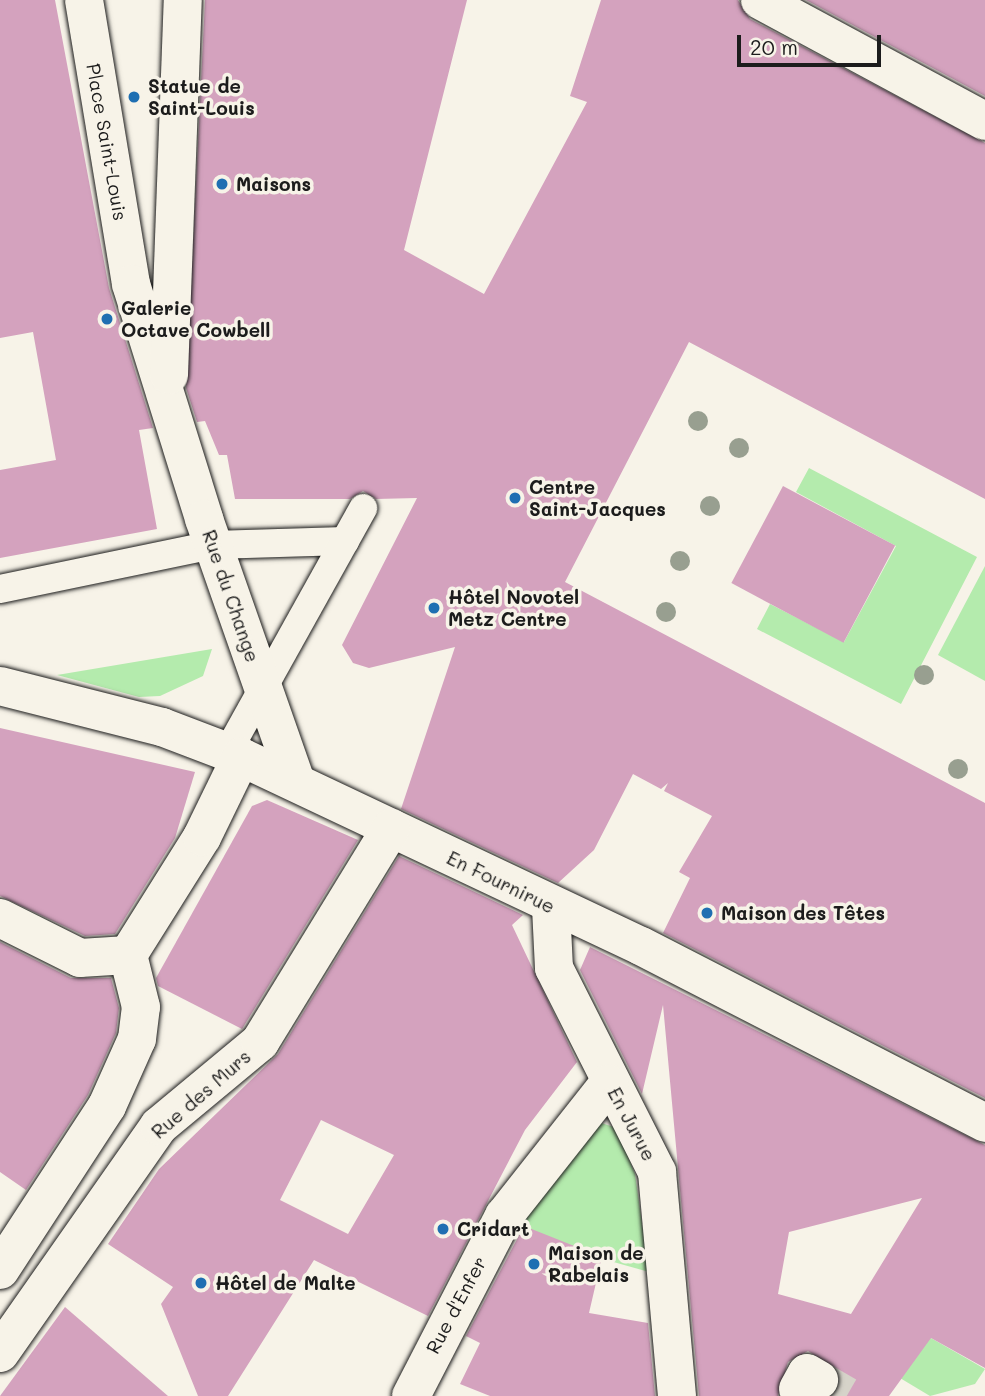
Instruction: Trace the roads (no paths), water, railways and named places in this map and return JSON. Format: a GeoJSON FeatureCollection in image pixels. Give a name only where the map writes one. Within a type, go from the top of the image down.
{"type":"FeatureCollection","features":[{"type":"Feature","properties":{"kind":"street","name":"Place Saint-Louis"},"geometry":{"type":"LineString","coordinates":[[83,0],[131,284]]}},
{"type":"Feature","properties":{"kind":"street","name":"Rue du Change"},"geometry":{"type":"LineString","coordinates":[[168,410],[183,0]]}},
{"type":"Feature","properties":{"kind":"street"},"geometry":{"type":"LineString","coordinates":[[760,0],[985,121]]}},
{"type":"Feature","properties":{"kind":"street","name":"Rue du Change"},"geometry":{"type":"LineString","coordinates":[[131,284],[168,410],[296,781]]}},
{"type":"Feature","properties":{"kind":"street","name":"En Fournirue"},"geometry":{"type":"LineString","coordinates":[[0,686],[162,727],[235,754],[296,781],[551,906],[641,946],[985,1123]]}},
{"type":"Feature","properties":{"kind":"street"},"geometry":{"type":"LineString","coordinates":[[0,1270],[107,1106],[137,1039],[141,1007],[128,955],[202,837],[235,754]]}},
{"type":"Feature","properties":{"kind":"street","name":"Rue des Murs"},"geometry":{"type":"LineString","coordinates":[[0,1353],[159,1126],[260,1042],[391,828]]}},
{"type":"Feature","properties":{"kind":"street","name":"En Jurue"},"geometry":{"type":"LineString","coordinates":[[551,906],[554,968],[657,1172],[677,1396]]}},
{"type":"Feature","properties":{"kind":"street"},"geometry":{"type":"LineString","coordinates":[[0,918],[80,958],[128,955]]}},
{"type":"Feature","properties":{"kind":"street","name":"Rue d'Enfer"},"geometry":{"type":"LineString","coordinates":[[411,1396],[504,1216],[610,1083]]}},
{"type":"Feature","properties":{"kind":"lane"},"geometry":{"type":"LineString","coordinates":[[235,754],[263,687],[363,508]]}},
{"type":"Feature","properties":{"kind":"lane"},"geometry":{"type":"LineString","coordinates":[[0,589],[213,545],[345,541]]}},
{"type":"Feature","properties":{"kind":"tunnel"},"geometry":{"type":"LineString","coordinates":[[819,1380],[847,1396]]}},
{"type":"Feature","properties":{"kind":"place","name":"Statue de Saint-Louis"},"geometry":{"type":"Point","coordinates":[134,97]}},
{"type":"Feature","properties":{"kind":"place","name":"Maisons"},"geometry":{"type":"Point","coordinates":[222,184]}},
{"type":"Feature","properties":{"kind":"place","name":"Galerie Octave Cowbell"},"geometry":{"type":"Point","coordinates":[107,319]}},
{"type":"Feature","properties":{"kind":"place","name":"Centre Saint-Jacques"},"geometry":{"type":"Point","coordinates":[515,498]}},
{"type":"Feature","properties":{"kind":"place","name":"Hôtel Novotel Metz Centre"},"geometry":{"type":"Point","coordinates":[434,608]}},
{"type":"Feature","properties":{"kind":"place","name":"Maison des Têtes"},"geometry":{"type":"Point","coordinates":[707,913]}},
{"type":"Feature","properties":{"kind":"place","name":"Cridart"},"geometry":{"type":"Point","coordinates":[443,1229]}},
{"type":"Feature","properties":{"kind":"place","name":"Maison de Rabelais"},"geometry":{"type":"Point","coordinates":[534,1264]}},
{"type":"Feature","properties":{"kind":"place","name":"Hôtel de Malte"},"geometry":{"type":"Point","coordinates":[201,1283]}}]}
